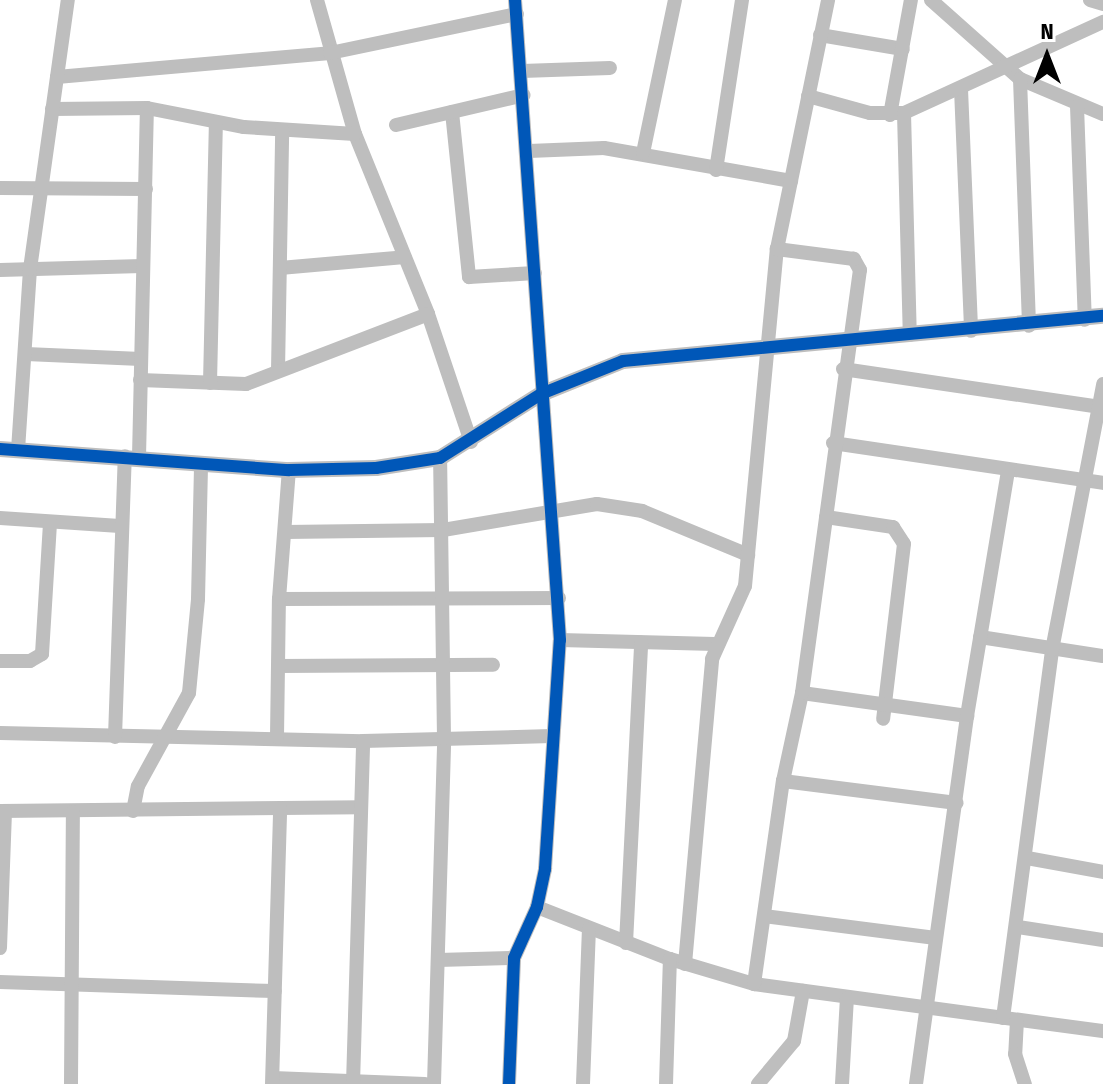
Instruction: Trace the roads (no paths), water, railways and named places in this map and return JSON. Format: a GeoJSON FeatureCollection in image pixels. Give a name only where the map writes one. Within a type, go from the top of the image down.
{"type":"FeatureCollection","features":[{"type":"Feature","properties":{"kind":"street"},"geometry":{"type":"LineString","coordinates":[[18,450],[30,269],[68,0]]}},
{"type":"Feature","properties":{"kind":"street"},"geometry":{"type":"LineString","coordinates":[[317,0],[355,134],[428,314],[471,442]]}},
{"type":"Feature","properties":{"kind":"street"},"geometry":{"type":"LineString","coordinates":[[643,153],[675,0]]}},
{"type":"Feature","properties":{"kind":"street"},"geometry":{"type":"LineString","coordinates":[[716,170],[742,0]]}},
{"type":"Feature","properties":{"kind":"street"},"geometry":{"type":"LineString","coordinates":[[685,964],[715,644],[740,604],[748,555],[764,344],[777,249],[828,0]]}},
{"type":"Feature","properties":{"kind":"street"},"geometry":{"type":"LineString","coordinates":[[910,335],[897,114],[911,0]]}},
{"type":"Feature","properties":{"kind":"street"},"geometry":{"type":"LineString","coordinates":[[931,0],[1020,79],[1077,106],[1103,114]]}},
{"type":"Feature","properties":{"kind":"street"},"geometry":{"type":"LineString","coordinates":[[1090,0],[1103,4]]}},
{"type":"Feature","properties":{"kind":"street"},"geometry":{"type":"LineString","coordinates":[[57,77],[330,53],[516,7],[529,151],[541,394],[560,640],[545,869],[537,907],[514,958],[509,1084]]}},
{"type":"Feature","properties":{"kind":"street"},"geometry":{"type":"LineString","coordinates":[[808,96],[897,114],[961,89],[1005,65],[1103,22]]}},
{"type":"Feature","properties":{"kind":"street"},"geometry":{"type":"LineString","coordinates":[[820,35],[903,49]]}},
{"type":"Feature","properties":{"kind":"street"},"geometry":{"type":"LineString","coordinates":[[522,71],[610,68]]}},
{"type":"Feature","properties":{"kind":"street"},"geometry":{"type":"LineString","coordinates":[[1020,79],[1029,326]]}},
{"type":"Feature","properties":{"kind":"street"},"geometry":{"type":"LineString","coordinates":[[961,89],[971,331]]}},
{"type":"Feature","properties":{"kind":"street"},"geometry":{"type":"LineString","coordinates":[[396,125],[524,95]]}},
{"type":"Feature","properties":{"kind":"street"},"geometry":{"type":"LineString","coordinates":[[1077,106],[1085,320]]}},
{"type":"Feature","properties":{"kind":"street"},"geometry":{"type":"LineString","coordinates":[[52,109],[147,108],[216,123],[355,134]]}},
{"type":"Feature","properties":{"kind":"street"},"geometry":{"type":"LineString","coordinates":[[115,737],[120,526],[140,380],[147,108]]}},
{"type":"Feature","properties":{"kind":"street"},"geometry":{"type":"LineString","coordinates":[[452,112],[469,277],[535,273]]}},
{"type":"Feature","properties":{"kind":"street"},"geometry":{"type":"LineString","coordinates":[[210,383],[216,123]]}},
{"type":"Feature","properties":{"kind":"street"},"geometry":{"type":"LineString","coordinates":[[278,371],[282,130]]}},
{"type":"Feature","properties":{"kind":"street"},"geometry":{"type":"LineString","coordinates":[[529,151],[604,148],[791,181]]}},
{"type":"Feature","properties":{"kind":"street"},"geometry":{"type":"LineString","coordinates":[[0,188],[146,189]]}},
{"type":"Feature","properties":{"kind":"street"},"geometry":{"type":"LineString","coordinates":[[754,984],[783,781],[802,693],[858,261],[777,249]]}},
{"type":"Feature","properties":{"kind":"street"},"geometry":{"type":"LineString","coordinates":[[280,268],[405,257]]}},
{"type":"Feature","properties":{"kind":"street"},"geometry":{"type":"LineString","coordinates":[[0,270],[142,266]]}},
{"type":"Feature","properties":{"kind":"street"},"geometry":{"type":"LineString","coordinates":[[140,380],[246,384],[428,314]]}},
{"type":"Feature","properties":{"kind":"street"},"geometry":{"type":"LineString","coordinates":[[0,449],[132,456],[289,470],[376,468],[440,458],[471,442],[541,394],[623,361],[764,344],[971,331],[1103,316]]}},
{"type":"Feature","properties":{"kind":"street"},"geometry":{"type":"LineString","coordinates":[[26,354],[141,359]]}},
{"type":"Feature","properties":{"kind":"street"},"geometry":{"type":"LineString","coordinates":[[843,369],[1095,406]]}},
{"type":"Feature","properties":{"kind":"street"},"geometry":{"type":"LineString","coordinates":[[1025,1084],[1015,1054],[1010,1019],[1018,927],[1052,650],[1095,406],[1103,384]]}},
{"type":"Feature","properties":{"kind":"street"},"geometry":{"type":"LineString","coordinates":[[833,443],[1103,483]]}},
{"type":"Feature","properties":{"kind":"street"},"geometry":{"type":"LineString","coordinates":[[434,1084],[444,738],[440,458]]}},
{"type":"Feature","properties":{"kind":"street"},"geometry":{"type":"LineString","coordinates":[[133,811],[138,786],[169,735],[194,670],[201,464]]}},
{"type":"Feature","properties":{"kind":"street"},"geometry":{"type":"LineString","coordinates":[[277,737],[279,599],[289,470]]}},
{"type":"Feature","properties":{"kind":"street"},"geometry":{"type":"LineString","coordinates":[[916,1084],[967,716],[1008,470]]}},
{"type":"Feature","properties":{"kind":"street"},"geometry":{"type":"LineString","coordinates":[[285,532],[443,530],[551,515],[597,504],[616,505],[748,555]]}},
{"type":"Feature","properties":{"kind":"street"},"geometry":{"type":"LineString","coordinates":[[826,517],[893,527],[901,534],[904,558],[883,719]]}},
{"type":"Feature","properties":{"kind":"street"},"geometry":{"type":"LineString","coordinates":[[0,518],[120,526]]}},
{"type":"Feature","properties":{"kind":"street"},"geometry":{"type":"LineString","coordinates":[[0,661],[30,661],[42,654],[50,522]]}},
{"type":"Feature","properties":{"kind":"street"},"geometry":{"type":"LineString","coordinates":[[279,599],[559,598]]}},
{"type":"Feature","properties":{"kind":"street"},"geometry":{"type":"LineString","coordinates":[[980,637],[1103,656]]}},
{"type":"Feature","properties":{"kind":"street"},"geometry":{"type":"LineString","coordinates":[[560,640],[715,644]]}},
{"type":"Feature","properties":{"kind":"street"},"geometry":{"type":"LineString","coordinates":[[626,943],[641,642]]}},
{"type":"Feature","properties":{"kind":"street"},"geometry":{"type":"LineString","coordinates":[[278,666],[493,665]]}},
{"type":"Feature","properties":{"kind":"street"},"geometry":{"type":"LineString","coordinates":[[802,693],[885,701],[967,716]]}},
{"type":"Feature","properties":{"kind":"street"},"geometry":{"type":"LineString","coordinates":[[0,733],[363,741],[552,736]]}},
{"type":"Feature","properties":{"kind":"street"},"geometry":{"type":"LineString","coordinates":[[353,1083],[363,741]]}},
{"type":"Feature","properties":{"kind":"street"},"geometry":{"type":"LineString","coordinates":[[783,781],[957,803]]}},
{"type":"Feature","properties":{"kind":"street"},"geometry":{"type":"LineString","coordinates":[[0,948],[2,811],[361,807]]}},
{"type":"Feature","properties":{"kind":"street"},"geometry":{"type":"LineString","coordinates":[[280,808],[272,1081],[425,1084]]}},
{"type":"Feature","properties":{"kind":"street"},"geometry":{"type":"LineString","coordinates":[[71,1084],[73,812]]}},
{"type":"Feature","properties":{"kind":"street"},"geometry":{"type":"LineString","coordinates":[[1027,858],[1103,872]]}},
{"type":"Feature","properties":{"kind":"street"},"geometry":{"type":"LineString","coordinates":[[537,907],[670,959],[754,984],[924,1010],[1103,1031]]}},
{"type":"Feature","properties":{"kind":"street"},"geometry":{"type":"LineString","coordinates":[[764,916],[936,938]]}},
{"type":"Feature","properties":{"kind":"street"},"geometry":{"type":"LineString","coordinates":[[1018,927],[1103,940]]}},
{"type":"Feature","properties":{"kind":"street"},"geometry":{"type":"LineString","coordinates":[[583,1084],[589,929]]}},
{"type":"Feature","properties":{"kind":"street"},"geometry":{"type":"LineString","coordinates":[[438,960],[514,958]]}},
{"type":"Feature","properties":{"kind":"street"},"geometry":{"type":"LineString","coordinates":[[666,1084],[670,959]]}},
{"type":"Feature","properties":{"kind":"street"},"geometry":{"type":"LineString","coordinates":[[0,982],[275,991]]}},
{"type":"Feature","properties":{"kind":"street"},"geometry":{"type":"LineString","coordinates":[[758,1084],[794,1041],[803,991]]}},
{"type":"Feature","properties":{"kind":"street"},"geometry":{"type":"LineString","coordinates":[[842,1084],[847,998]]}}]}
